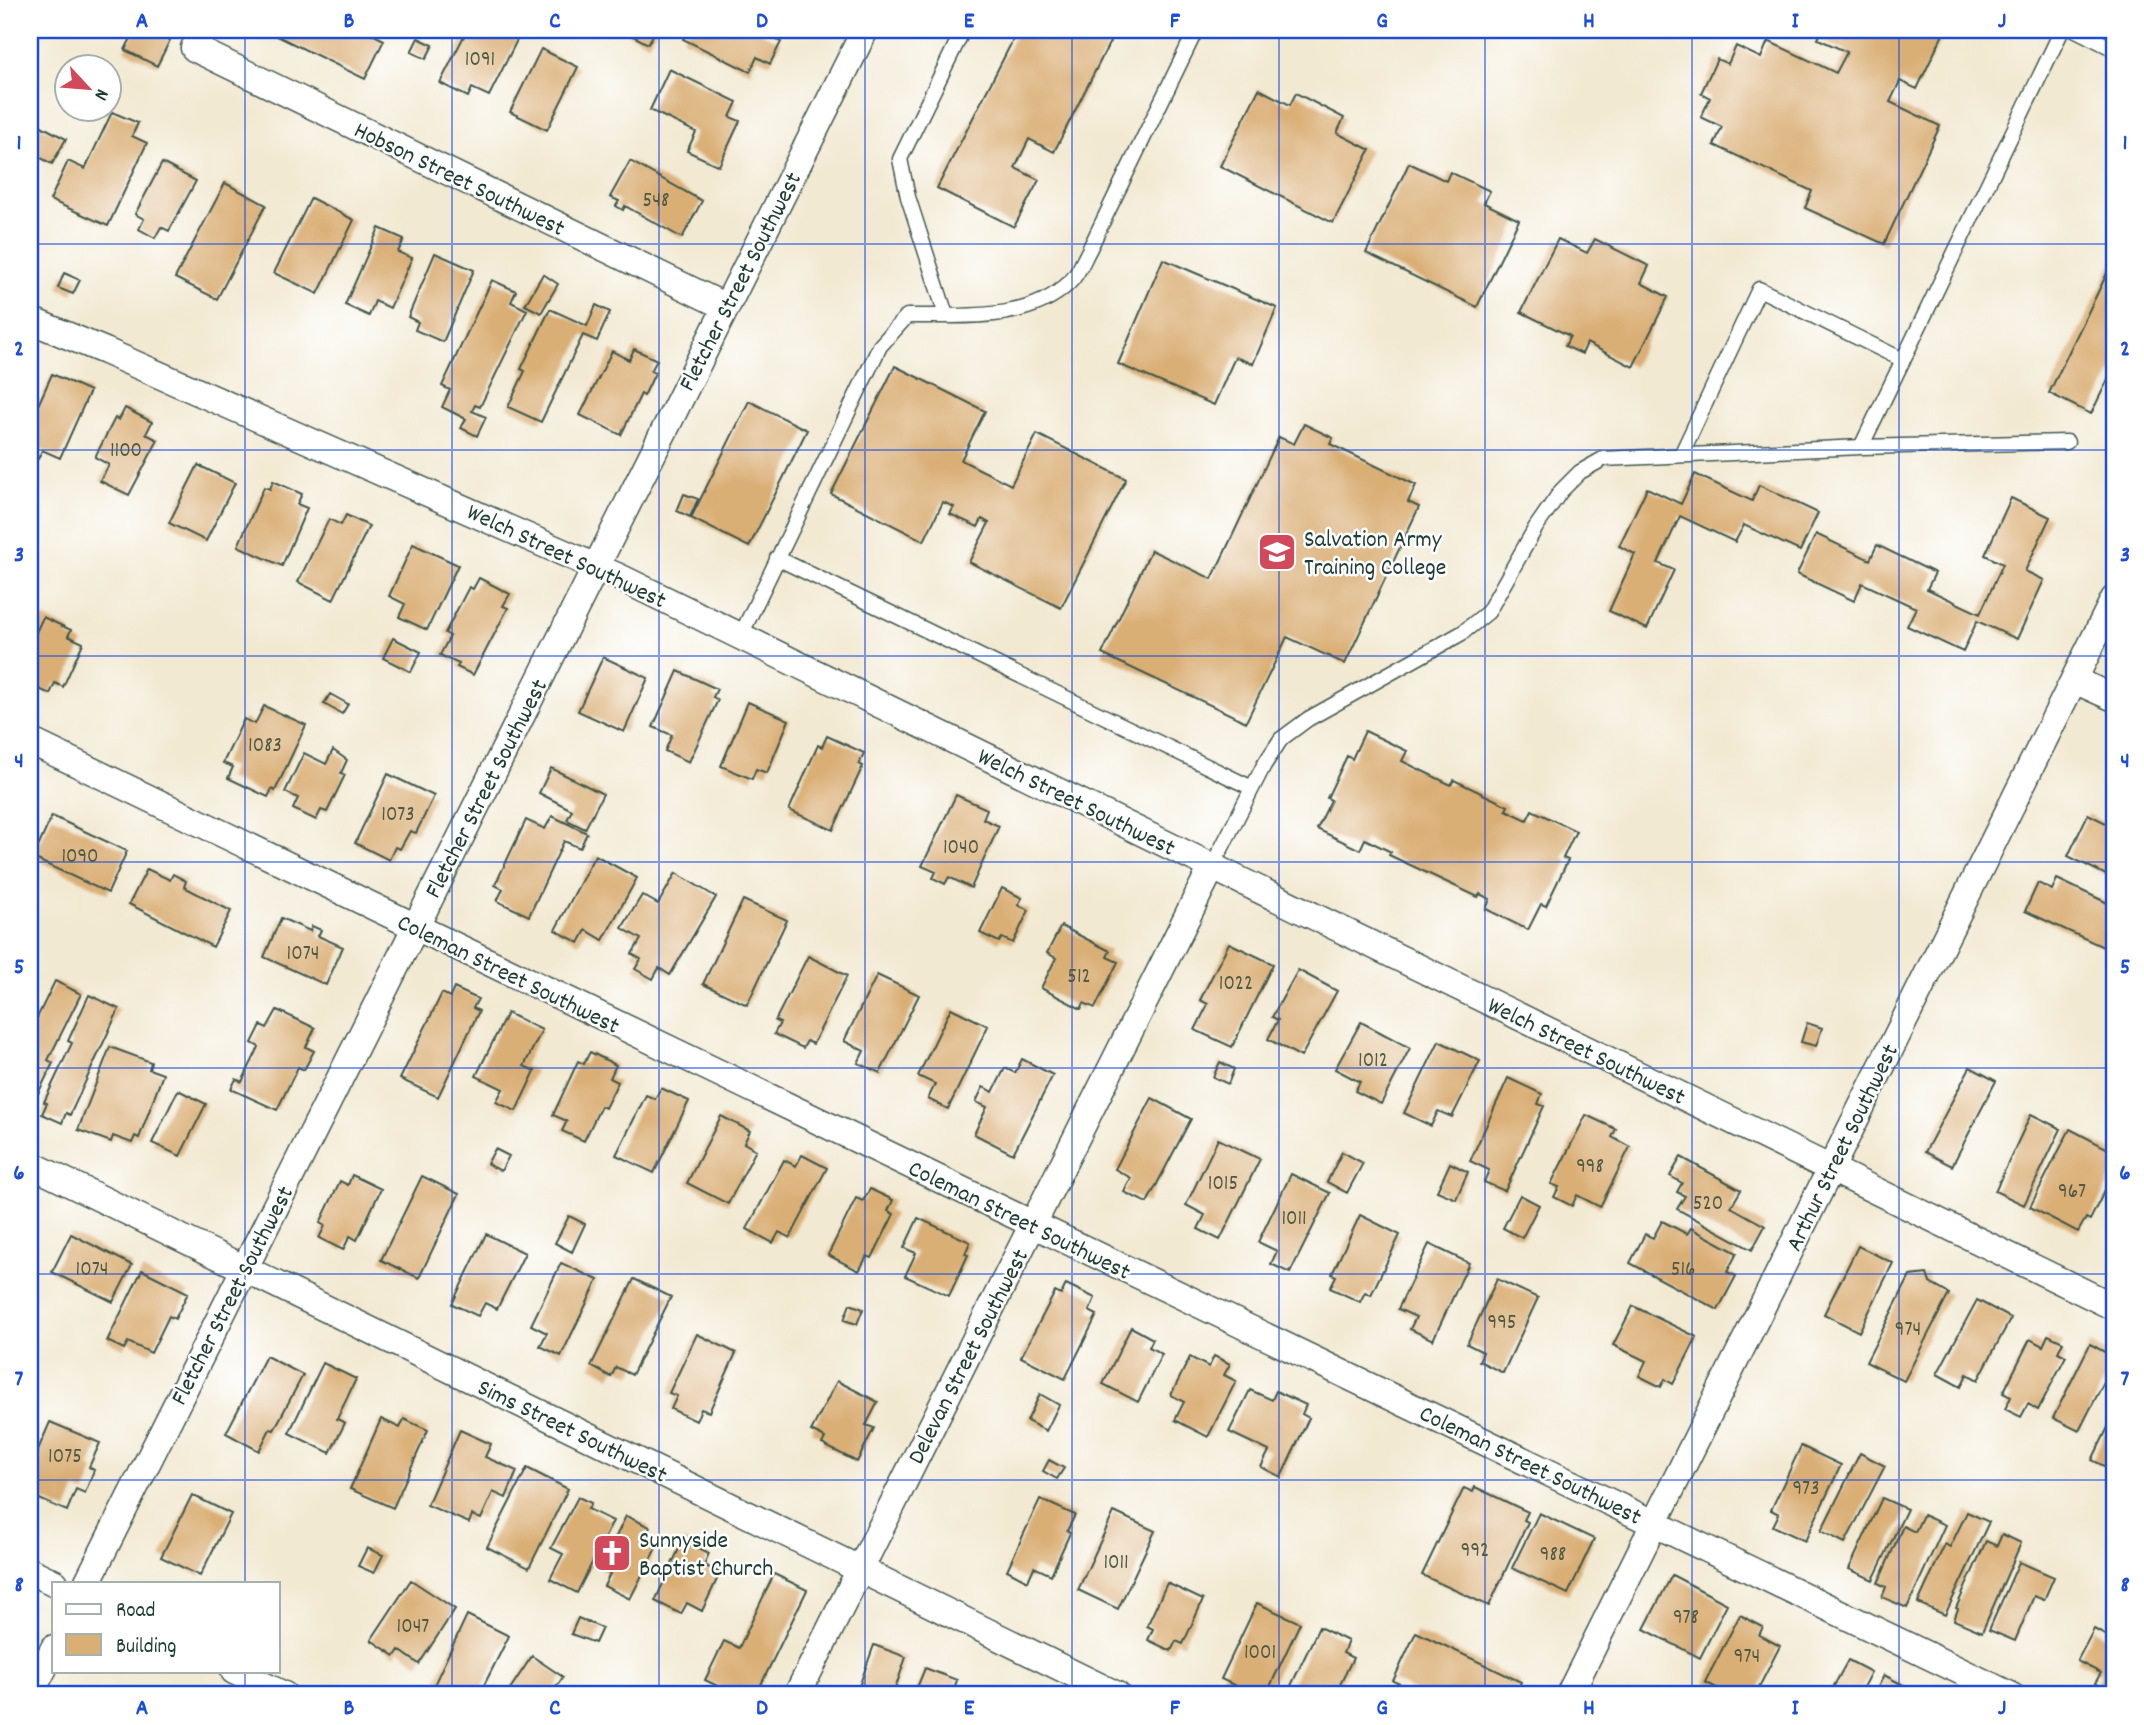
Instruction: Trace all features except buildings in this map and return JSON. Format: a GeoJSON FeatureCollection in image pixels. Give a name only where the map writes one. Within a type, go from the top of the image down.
{"type":"FeatureCollection","features":[{"type":"Feature","properties":{"kind":"street","name":"Fletcher Street Southwest"},"geometry":{"type":"LineString","coordinates":[[87,1582],[865,30]]}},
{"type":"Feature","properties":{"kind":"street","name":"Hobson Street Southwest"},"geometry":{"type":"LineString","coordinates":[[199,39],[726,307]]}},
{"type":"Feature","properties":{"kind":"street","name":"Welch Street Southwest"},"geometry":{"type":"LineString","coordinates":[[30,320],[596,566],[2114,1307]]}},
{"type":"Feature","properties":{"kind":"street","name":"Arthur Street Southwest"},"geometry":{"type":"LineString","coordinates":[[1569,1695],[2114,598]]}},
{"type":"Feature","properties":{"kind":"street"},"geometry":{"type":"LineString","coordinates":[[2074,680],[2114,698]]}},
{"type":"Feature","properties":{"kind":"street","name":"Coleman Street Southwest"},"geometry":{"type":"LineString","coordinates":[[30,741],[2010,1695]]}},
{"type":"Feature","properties":{"kind":"street","name":"Delevan Street Southwest"},"geometry":{"type":"LineString","coordinates":[[797,1695],[1212,867]]}},
{"type":"Feature","properties":{"kind":"street","name":"Sims Street Southwest"},"geometry":{"type":"LineString","coordinates":[[30,1164],[1117,1695]]}},
{"type":"Feature","properties":{"kind":"street"},"geometry":{"type":"LineString","coordinates":[[30,1571],[53,1582]]}},
{"type":"Feature","properties":{"kind":"street"},"geometry":{"type":"LineString","coordinates":[[30,1695],[52,1652]]}},
{"type":"Feature","properties":{"kind":"street"},"geometry":{"type":"LineString","coordinates":[[236,1672],[284,1695]]}},
{"type":"Feature","properties":{"kind":"lane"},"geometry":{"type":"LineString","coordinates":[[946,315],[908,197],[900,159],[963,30]]}},
{"type":"Feature","properties":{"kind":"lane"},"geometry":{"type":"LineString","coordinates":[[740,637],[880,346],[907,316],[999,314],[1051,297],[1071,282],[1196,30]]}},
{"type":"Feature","properties":{"kind":"lane"},"geometry":{"type":"LineString","coordinates":[[1861,447],[2062,30]]}},
{"type":"Feature","properties":{"kind":"lane"},"geometry":{"type":"LineString","coordinates":[[2076,30],[2114,49]]}},
{"type":"Feature","properties":{"kind":"lane"},"geometry":{"type":"LineString","coordinates":[[1681,455],[1759,289],[1903,360]]}},
{"type":"Feature","properties":{"kind":"lane"},"geometry":{"type":"LineString","coordinates":[[1212,867],[1264,765],[1281,739],[1308,719],[1462,634],[1488,612],[1536,527],[1561,491],[1580,472],[1603,459],[1861,447],[2067,442]]}},
{"type":"Feature","properties":{"kind":"lane"},"geometry":{"type":"LineString","coordinates":[[777,558],[1252,789]]}},
{"type":"Feature","properties":{"kind":"place","name":"Salvation Army Training College"},"geometry":{"type":"Point","coordinates":[1277,552]}},
{"type":"Feature","properties":{"kind":"place","name":"Sunnyside Baptist Church"},"geometry":{"type":"Point","coordinates":[612,1553]}}]}
